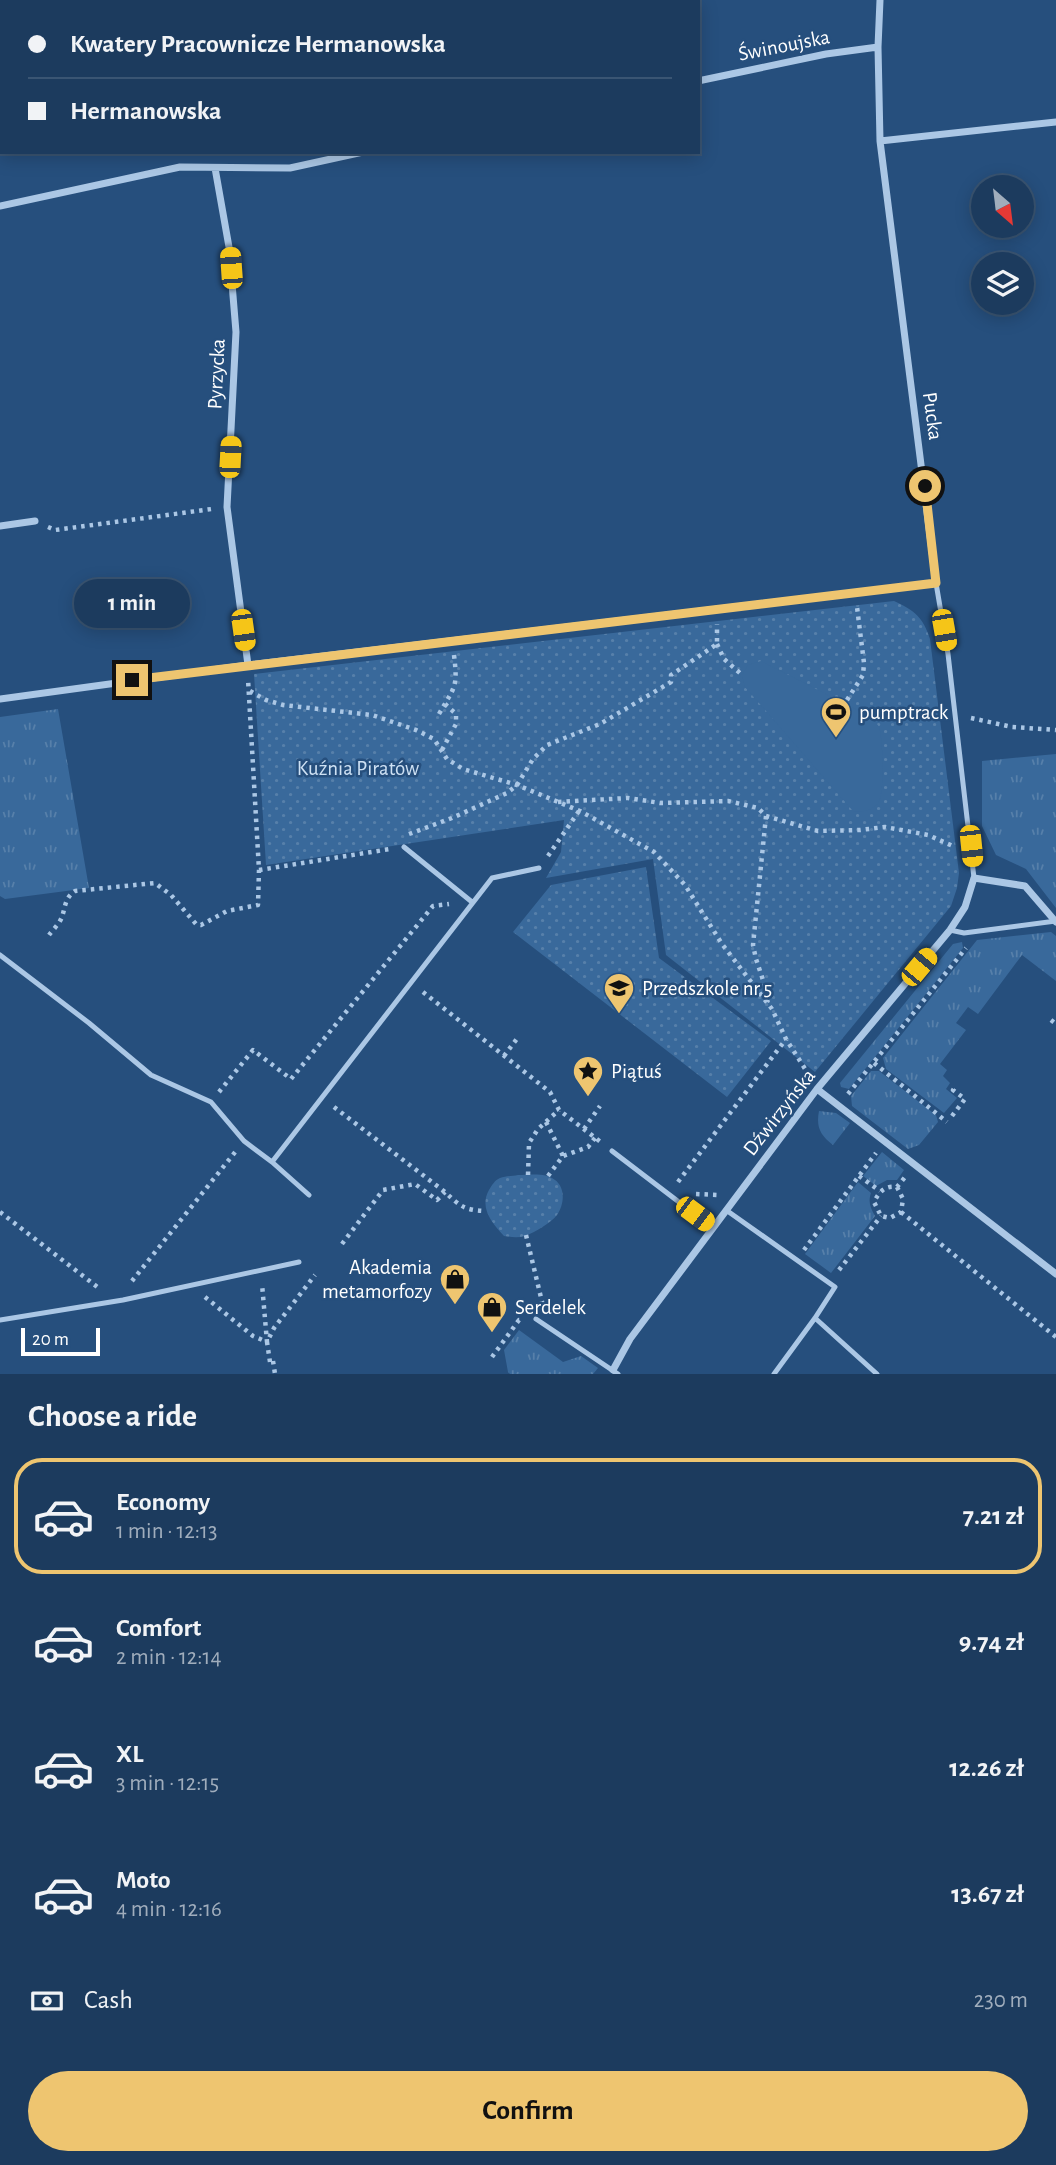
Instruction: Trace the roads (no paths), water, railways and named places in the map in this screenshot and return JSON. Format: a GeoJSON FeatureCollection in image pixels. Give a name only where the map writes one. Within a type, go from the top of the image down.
{"type":"FeatureCollection","features":[{"type":"Feature","properties":{"kind":"street","name":"Pucka"},"geometry":{"type":"LineString","coordinates":[[880,0],[880,141],[936,583]]}},
{"type":"Feature","properties":{"kind":"street","name":"Świnoujska"},"geometry":{"type":"LineString","coordinates":[[700,81],[826,54],[878,47]]}},
{"type":"Feature","properties":{"kind":"street"},"geometry":{"type":"LineString","coordinates":[[880,141],[1056,122]]}},
{"type":"Feature","properties":{"kind":"street"},"geometry":{"type":"LineString","coordinates":[[0,206],[180,167],[290,168],[354,154]]}},
{"type":"Feature","properties":{"kind":"street","name":"Pyrzycka"},"geometry":{"type":"LineString","coordinates":[[215,168],[229,247],[236,331],[227,507],[248,665]]}},
{"type":"Feature","properties":{"kind":"street"},"geometry":{"type":"LineString","coordinates":[[0,526],[34,521]]}},
{"type":"Feature","properties":{"kind":"street"},"geometry":{"type":"LineString","coordinates":[[0,699],[248,665],[936,583]]}},
{"type":"Feature","properties":{"kind":"street"},"geometry":{"type":"LineString","coordinates":[[974,878],[1024,886],[1056,921]]}},
{"type":"Feature","properties":{"kind":"street","name":"Dźwirzyńska"},"geometry":{"type":"LineString","coordinates":[[616,1372],[630,1339],[817,1089],[950,930],[965,907],[974,878]]}},
{"type":"Feature","properties":{"kind":"street"},"geometry":{"type":"LineString","coordinates":[[817,1089],[1056,1275]]}},
{"type":"Feature","properties":{"kind":"lane","name":"Pucka"},"geometry":{"type":"LineString","coordinates":[[936,583],[956,719],[974,878]]}},
{"type":"Feature","properties":{"kind":"lane"},"geometry":{"type":"LineString","coordinates":[[404,847],[472,902]]}},
{"type":"Feature","properties":{"kind":"lane"},"geometry":{"type":"LineString","coordinates":[[272,1162],[492,878],[540,868]]}},
{"type":"Feature","properties":{"kind":"lane"},"geometry":{"type":"LineString","coordinates":[[950,930],[964,933],[1056,921]]}},
{"type":"Feature","properties":{"kind":"lane"},"geometry":{"type":"LineString","coordinates":[[0,955],[48,990],[151,1075],[211,1102],[244,1141],[309,1195]]}},
{"type":"Feature","properties":{"kind":"lane"},"geometry":{"type":"LineString","coordinates":[[612,1151],[713,1227]]}},
{"type":"Feature","properties":{"kind":"lane"},"geometry":{"type":"LineString","coordinates":[[726,1210],[835,1287],[774,1374]]}},
{"type":"Feature","properties":{"kind":"lane"},"geometry":{"type":"LineString","coordinates":[[0,1320],[105,1303],[299,1262]]}},
{"type":"Feature","properties":{"kind":"lane"},"geometry":{"type":"LineString","coordinates":[[815,1318],[877,1374]]}},
{"type":"Feature","properties":{"kind":"lane"},"geometry":{"type":"LineString","coordinates":[[536,1319],[616,1372]]}},
{"type":"Feature","properties":{"kind":"place","name":"pumptrack"},"geometry":{"type":"Point","coordinates":[836,739]}},
{"type":"Feature","properties":{"kind":"place","name":"Przedszkole nr 5"},"geometry":{"type":"Point","coordinates":[619,1015]}},
{"type":"Feature","properties":{"kind":"place","name":"Piątuś"},"geometry":{"type":"Point","coordinates":[588,1098]}},
{"type":"Feature","properties":{"kind":"place","name":"Akademia metamorfozy"},"geometry":{"type":"Point","coordinates":[455,1306]}},
{"type":"Feature","properties":{"kind":"place","name":"Serdelek"},"geometry":{"type":"Point","coordinates":[492,1334]}},
{"type":"Feature","properties":{"kind":"park label","name":"Kuźnia Piratów"},"geometry":{"type":"Point","coordinates":[358,768]}}]}
